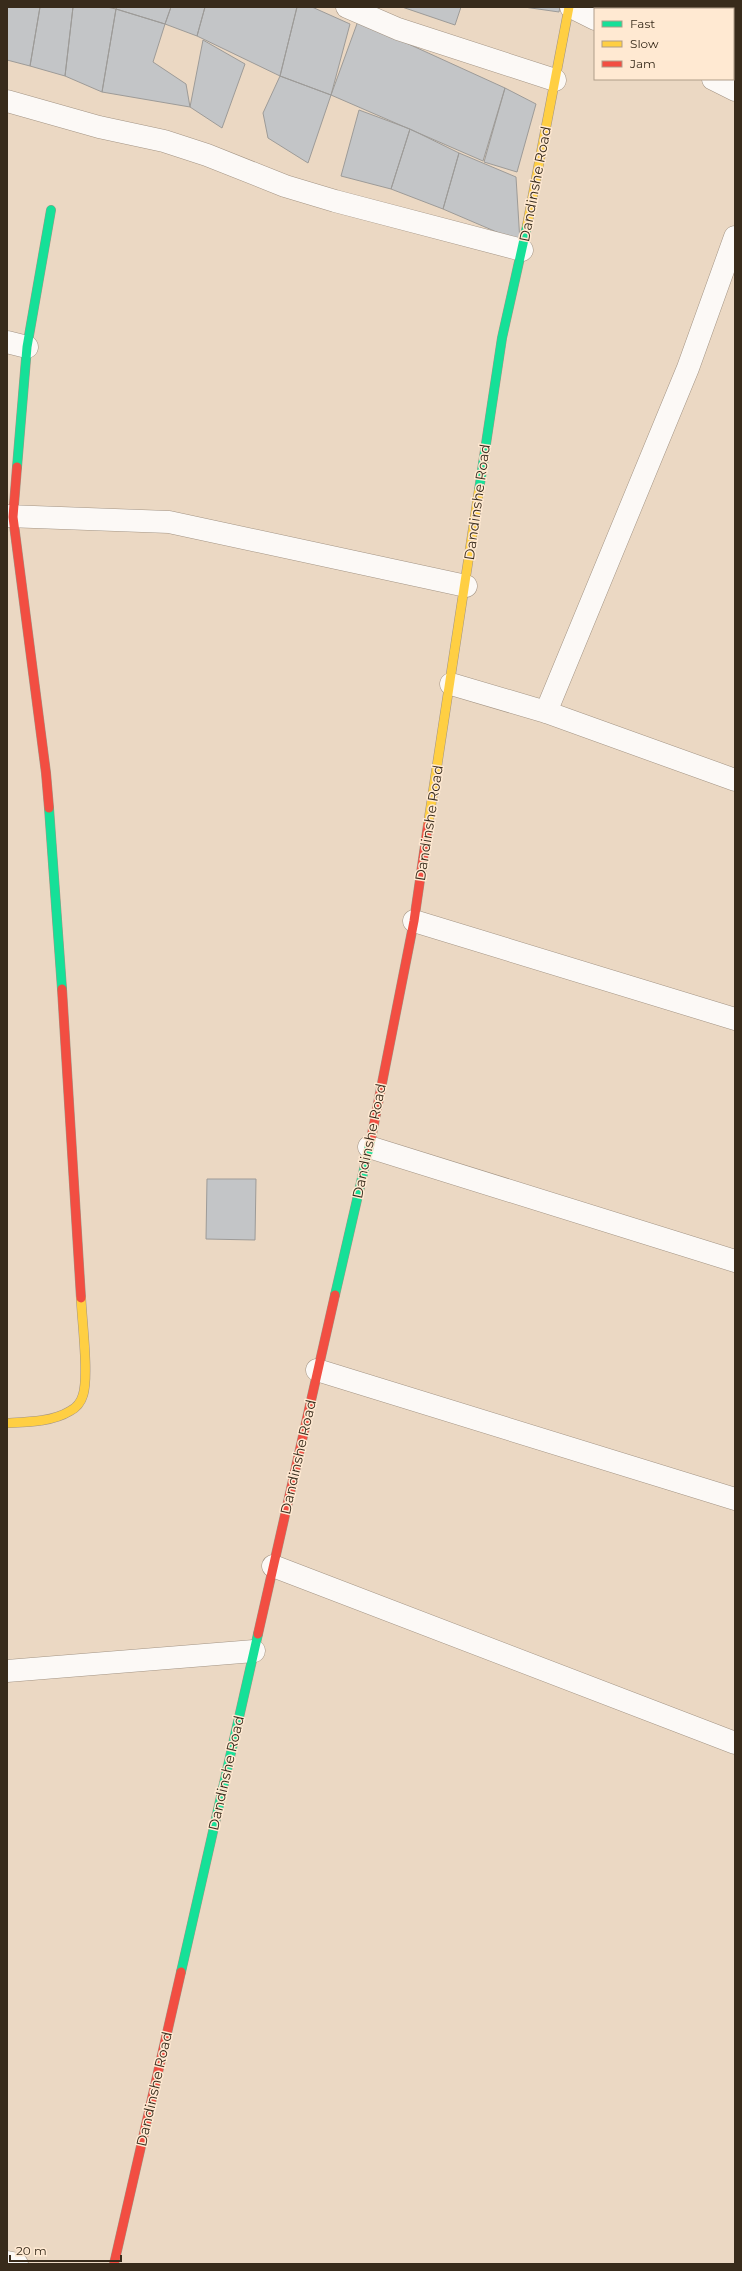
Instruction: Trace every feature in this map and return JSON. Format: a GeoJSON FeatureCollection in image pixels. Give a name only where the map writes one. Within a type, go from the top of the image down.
{"type":"FeatureCollection","features":[{"type":"Feature","properties":{"kind":"street"},"geometry":{"type":"LineString","coordinates":[[347,7],[398,29],[555,80]]}},
{"type":"Feature","properties":{"kind":"street"},"geometry":{"type":"LineString","coordinates":[[570,7],[594,19]]}},
{"type":"Feature","properties":{"kind":"street","name":"Dandinshe Road"},"geometry":{"type":"LineString","coordinates":[[114,2264],[368,1147],[414,921],[466,586],[502,338],[522,250],[570,7]]}},
{"type":"Feature","properties":{"kind":"street"},"geometry":{"type":"LineString","coordinates":[[715,80],[735,90]]}},
{"type":"Feature","properties":{"kind":"street"},"geometry":{"type":"LineString","coordinates":[[7,101],[99,127],[164,141],[207,155],[285,186],[335,201],[522,250]]}},
{"type":"Feature","properties":{"kind":"street"},"geometry":{"type":"LineString","coordinates":[[7,1423],[54,1419],[74,1409],[84,1397],[84,1347],[66,1040],[46,772],[10,516],[17,344],[51,210]]}},
{"type":"Feature","properties":{"kind":"street"},"geometry":{"type":"LineString","coordinates":[[546,712],[688,368],[735,237]]}},
{"type":"Feature","properties":{"kind":"street"},"geometry":{"type":"LineString","coordinates":[[10,516],[169,522],[466,586]]}},
{"type":"Feature","properties":{"kind":"street"},"geometry":{"type":"LineString","coordinates":[[451,684],[546,712],[735,780]]}},
{"type":"Feature","properties":{"kind":"street"},"geometry":{"type":"LineString","coordinates":[[414,921],[735,1018]]}},
{"type":"Feature","properties":{"kind":"street"},"geometry":{"type":"LineString","coordinates":[[368,1147],[735,1261]]}},
{"type":"Feature","properties":{"kind":"street"},"geometry":{"type":"LineString","coordinates":[[317,1370],[735,1499]]}},
{"type":"Feature","properties":{"kind":"street"},"geometry":{"type":"LineString","coordinates":[[273,1566],[735,1743]]}},
{"type":"Feature","properties":{"kind":"street"},"geometry":{"type":"LineString","coordinates":[[7,1671],[254,1652]]}},
{"type":"Feature","properties":{"kind":"street"},"geometry":{"type":"LineString","coordinates":[[7,2262],[17,2264]]}},
{"type":"Feature","properties":{"kind":"building"},"geometry":{"type":"Polygon","coordinates":[[[7,7],[40,7],[30,66],[7,60],[7,7]]]}},
{"type":"Feature","properties":{"kind":"building"},"geometry":{"type":"Polygon","coordinates":[[[40,7],[73,7],[65,76],[30,66],[40,7]]]}},
{"type":"Feature","properties":{"kind":"building"},"geometry":{"type":"Polygon","coordinates":[[[73,7],[107,7],[116,9],[102,92],[65,76],[73,7]]]}},
{"type":"Feature","properties":{"kind":"building"},"geometry":{"type":"Polygon","coordinates":[[[117,7],[171,7],[165,24],[116,9],[117,7]]]}},
{"type":"Feature","properties":{"kind":"building"},"geometry":{"type":"Polygon","coordinates":[[[171,7],[205,7],[197,36],[165,24],[171,7]]]}},
{"type":"Feature","properties":{"kind":"building"},"geometry":{"type":"Polygon","coordinates":[[[205,7],[297,7],[280,76],[197,36],[205,7]]]}},
{"type":"Feature","properties":{"kind":"building"},"geometry":{"type":"Polygon","coordinates":[[[297,7],[312,7],[350,24],[331,95],[280,76],[297,7]]]}},
{"type":"Feature","properties":{"kind":"building"},"geometry":{"type":"Polygon","coordinates":[[[402,7],[461,7],[455,25],[402,7]]]}},
{"type":"Feature","properties":{"kind":"building"},"geometry":{"type":"Polygon","coordinates":[[[524,7],[560,7],[559,12],[524,7]]]}},
{"type":"Feature","properties":{"kind":"building"},"geometry":{"type":"Polygon","coordinates":[[[116,9],[165,24],[153,62],[186,84],[190,107],[102,92],[116,9]]]}},
{"type":"Feature","properties":{"kind":"building"},"geometry":{"type":"Polygon","coordinates":[[[358,21],[505,88],[483,161],[331,95],[358,21]]]}},
{"type":"Feature","properties":{"kind":"building"},"geometry":{"type":"Polygon","coordinates":[[[203,40],[245,64],[222,128],[190,107],[203,40]]]}},
{"type":"Feature","properties":{"kind":"building"},"geometry":{"type":"Polygon","coordinates":[[[280,76],[331,95],[308,163],[268,138],[263,113],[280,76]]]}},
{"type":"Feature","properties":{"kind":"building"},"geometry":{"type":"Polygon","coordinates":[[[505,88],[536,104],[517,172],[484,162],[505,88]]]}},
{"type":"Feature","properties":{"kind":"building"},"geometry":{"type":"Polygon","coordinates":[[[359,110],[410,129],[391,189],[341,176],[359,110]]]}},
{"type":"Feature","properties":{"kind":"building"},"geometry":{"type":"Polygon","coordinates":[[[410,129],[459,153],[443,209],[391,189],[410,129]]]}},
{"type":"Feature","properties":{"kind":"building"},"geometry":{"type":"Polygon","coordinates":[[[459,153],[516,177],[520,242],[443,209],[459,153]]]}},
{"type":"Feature","properties":{"kind":"building"},"geometry":{"type":"Polygon","coordinates":[[[207,1179],[256,1179],[255,1240],[206,1239],[207,1179]]]}},
{"type":"Feature","properties":{"kind":"traffic: fast"},"geometry":{"type":"LineString","coordinates":[[17,467],[27,347],[51,210]]}},
{"type":"Feature","properties":{"kind":"traffic: fast"},"geometry":{"type":"LineString","coordinates":[[479,490],[502,338],[527,226]]}},
{"type":"Feature","properties":{"kind":"traffic: fast"},"geometry":{"type":"LineString","coordinates":[[49,808],[62,989]]}},
{"type":"Feature","properties":{"kind":"traffic: fast"},"geometry":{"type":"LineString","coordinates":[[335,1295],[371,1139]]}},
{"type":"Feature","properties":{"kind":"traffic: fast"},"geometry":{"type":"LineString","coordinates":[[181,1972],[258,1634]]}},
{"type":"Feature","properties":{"kind":"traffic: slow"},"geometry":{"type":"LineString","coordinates":[[527,226],[569,7]]}},
{"type":"Feature","properties":{"kind":"traffic: slow"},"geometry":{"type":"LineString","coordinates":[[428,825],[479,490]]}},
{"type":"Feature","properties":{"kind":"traffic: slow"},"geometry":{"type":"LineString","coordinates":[[7,1423],[39,1421],[63,1415],[72,1410],[81,1400],[85,1386],[85,1348],[81,1298]]}},
{"type":"Feature","properties":{"kind":"traffic: jam"},"geometry":{"type":"LineString","coordinates":[[17,467],[13,517],[46,773],[49,808]]}},
{"type":"Feature","properties":{"kind":"traffic: jam"},"geometry":{"type":"LineString","coordinates":[[371,1139],[414,921],[428,825]]}},
{"type":"Feature","properties":{"kind":"traffic: jam"},"geometry":{"type":"LineString","coordinates":[[62,989],[81,1298]]}},
{"type":"Feature","properties":{"kind":"traffic: jam"},"geometry":{"type":"LineString","coordinates":[[258,1634],[335,1295]]}},
{"type":"Feature","properties":{"kind":"traffic: jam"},"geometry":{"type":"LineString","coordinates":[[114,2264],[181,1972]]}}]}
